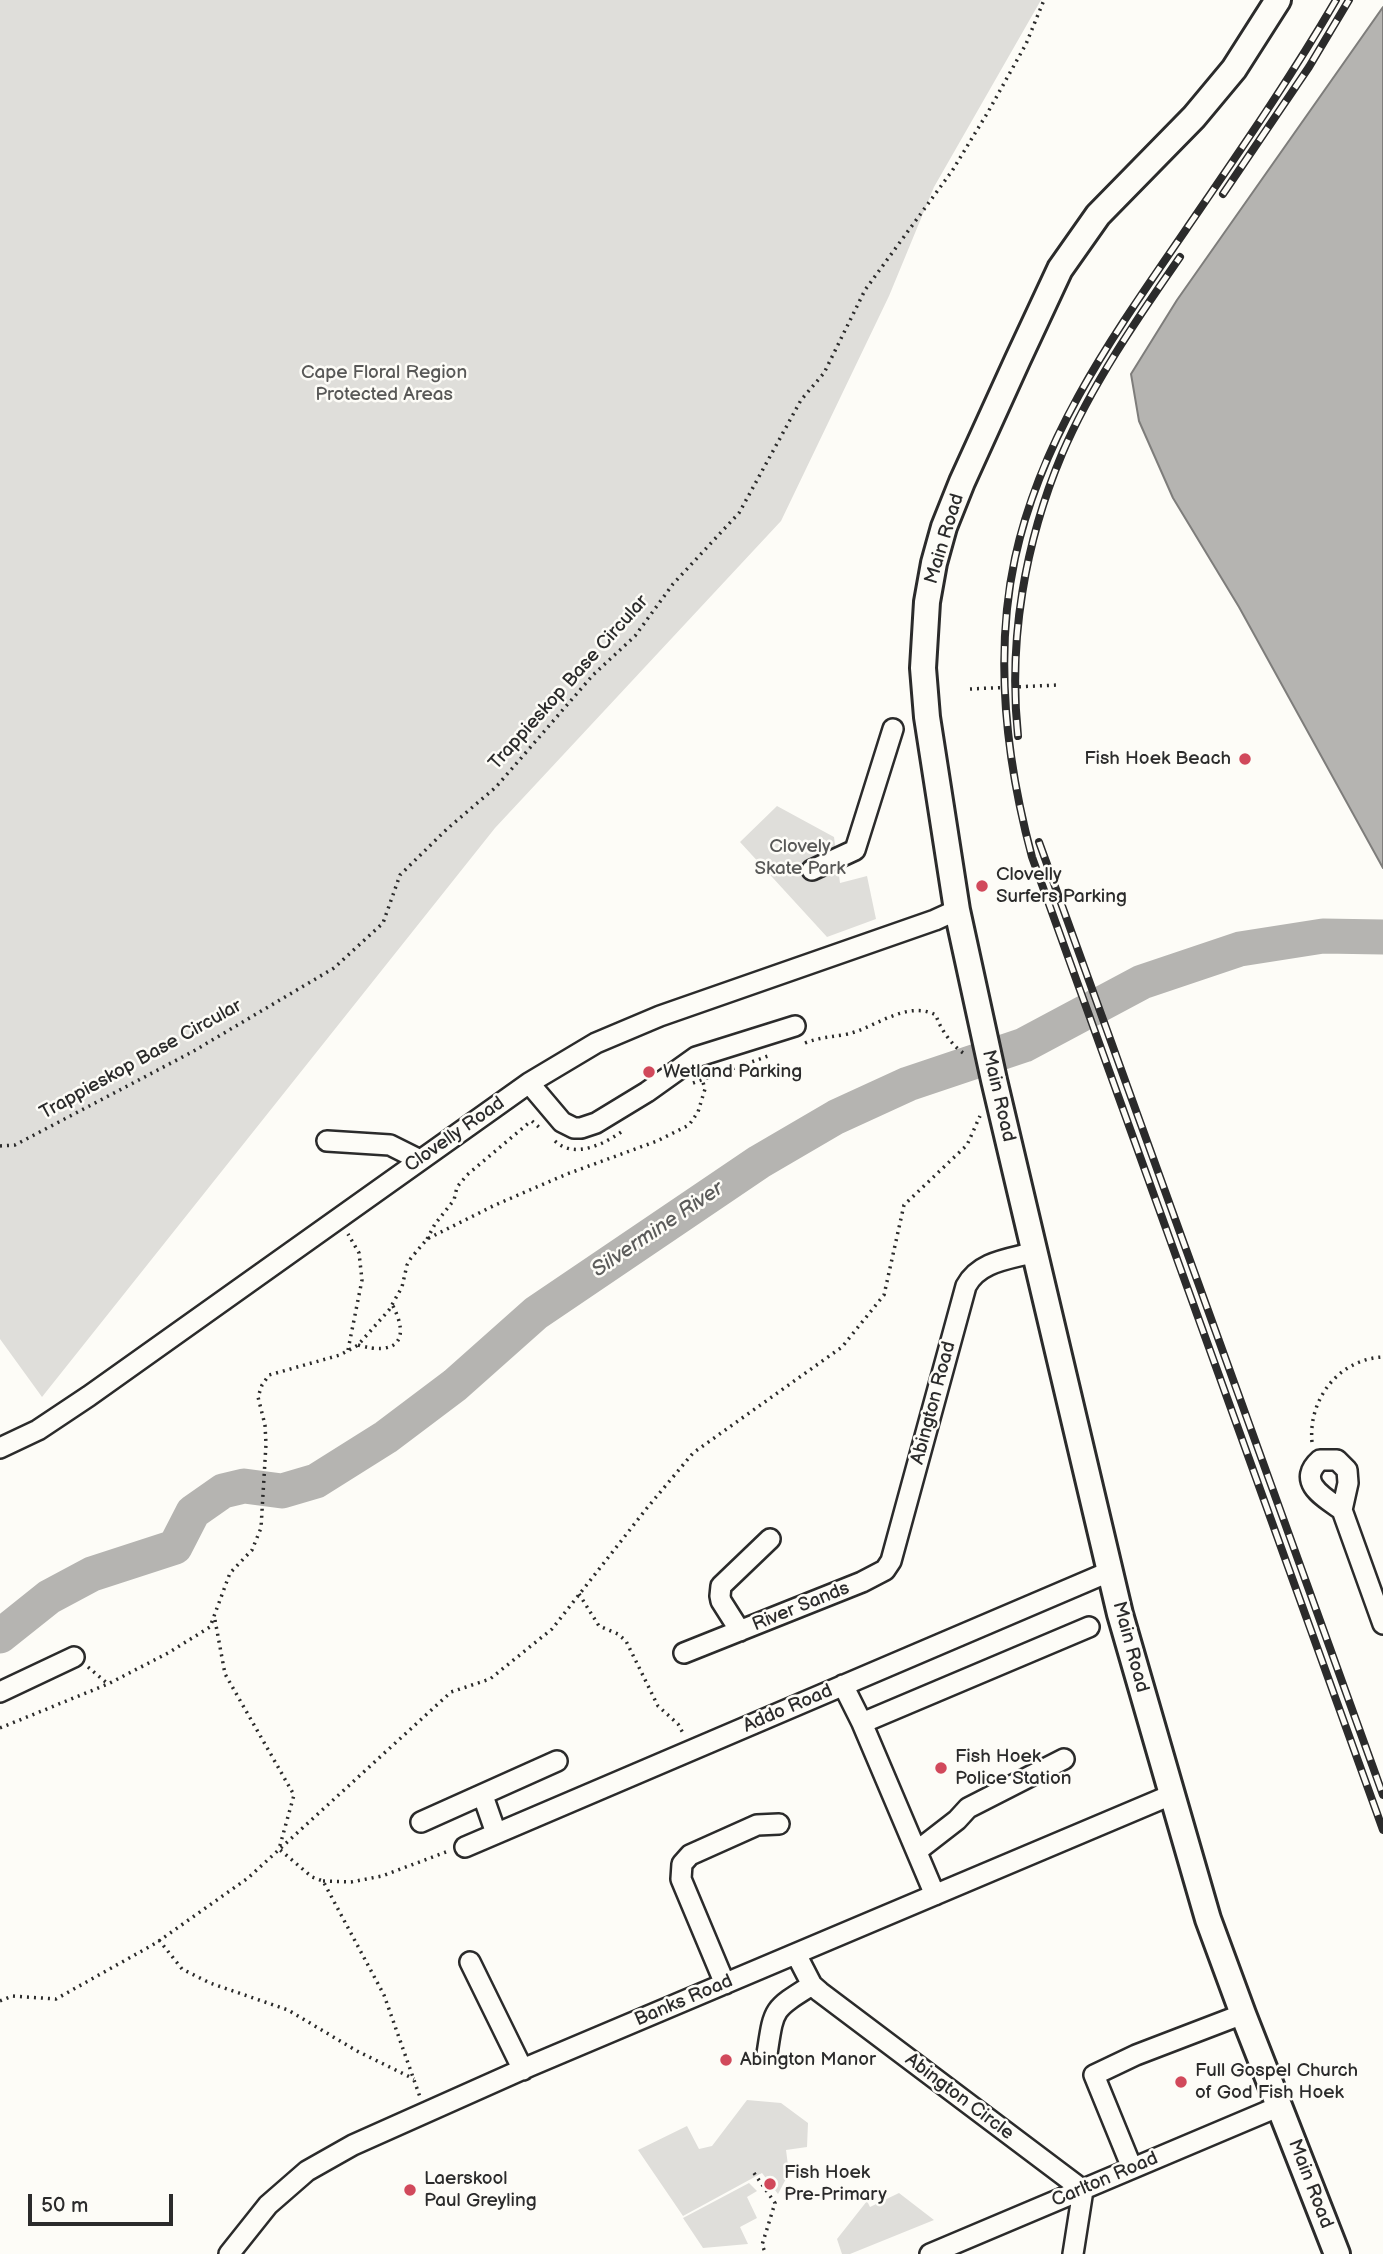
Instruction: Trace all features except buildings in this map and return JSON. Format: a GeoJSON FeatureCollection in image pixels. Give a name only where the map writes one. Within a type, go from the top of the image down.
{"type":"FeatureCollection","features":[{"type":"Feature","properties":{"kind":"main road","name":"Main Road"},"geometry":{"type":"LineString","coordinates":[[1278,0],[1234,69],[1194,117],[1098,215],[1060,269],[1017,359],[944,527],[927,603],[923,676],[957,910],[993,1080],[1120,1614],[1208,1919],[1337,2254]]}},
{"type":"Feature","properties":{"kind":"street"},"geometry":{"type":"LineString","coordinates":[[813,870],[855,850],[893,729]]}},
{"type":"Feature","properties":{"kind":"street","name":"Clovelly Road"},"geometry":{"type":"LineString","coordinates":[[0,1448],[38,1430],[89,1396],[529,1083],[596,1043],[660,1016],[957,910]]}},
{"type":"Feature","properties":{"kind":"street"},"geometry":{"type":"LineString","coordinates":[[529,1083],[553,1113],[568,1126],[581,1128],[596,1123],[648,1091],[696,1057],[796,1036]]}},
{"type":"Feature","properties":{"kind":"street"},"geometry":{"type":"LineString","coordinates":[[327,1141],[390,1145],[420,1160]]}},
{"type":"Feature","properties":{"kind":"street","name":"Abington Road"},"geometry":{"type":"LineString","coordinates":[[862,1582],[885,1570],[891,1562],[966,1286],[972,1276],[984,1266],[1035,1252]]}},
{"type":"Feature","properties":{"kind":"street"},"geometry":{"type":"LineString","coordinates":[[1342,1510],[1348,1483],[1347,1470],[1337,1460],[1320,1460],[1310,1475],[1313,1487],[1342,1510],[1383,1624]]}},
{"type":"Feature","properties":{"kind":"street","name":"River Sands"},"geometry":{"type":"LineString","coordinates":[[740,1631],[721,1601],[721,1586],[770,1539]]}},
{"type":"Feature","properties":{"kind":"street","name":"Addo Road"},"geometry":{"type":"LineString","coordinates":[[465,1847],[1111,1571]]}},
{"type":"Feature","properties":{"kind":"street","name":"River Sands"},"geometry":{"type":"LineString","coordinates":[[684,1653],[862,1582]]}},
{"type":"Feature","properties":{"kind":"street"},"geometry":{"type":"LineString","coordinates":[[862,1723],[1089,1627]]}},
{"type":"Feature","properties":{"kind":"street"},"geometry":{"type":"LineString","coordinates":[[0,1692],[74,1657]]}},
{"type":"Feature","properties":{"kind":"street"},"geometry":{"type":"LineString","coordinates":[[844,1685],[935,1895]]}},
{"type":"Feature","properties":{"kind":"street"},"geometry":{"type":"LineString","coordinates":[[917,1851],[971,1806],[1064,1759]]}},
{"type":"Feature","properties":{"kind":"street"},"geometry":{"type":"LineString","coordinates":[[421,1822],[557,1761]]}},
{"type":"Feature","properties":{"kind":"street","name":"Banks Road"},"geometry":{"type":"LineString","coordinates":[[229,2254],[268,2206],[307,2171],[353,2145],[1171,1795]]}},
{"type":"Feature","properties":{"kind":"street"},"geometry":{"type":"LineString","coordinates":[[483,1796],[496,1833]]}},
{"type":"Feature","properties":{"kind":"street"},"geometry":{"type":"LineString","coordinates":[[725,1984],[681,1879],[682,1864],[690,1855],[757,1825],[779,1824]]}},
{"type":"Feature","properties":{"kind":"street","name":"Abington Circle"},"geometry":{"type":"LineString","coordinates":[[796,1954],[812,1985],[1083,2190]]}},
{"type":"Feature","properties":{"kind":"street"},"geometry":{"type":"LineString","coordinates":[[470,1962],[523,2070]]}},
{"type":"Feature","properties":{"kind":"street"},"geometry":{"type":"LineString","coordinates":[[767,2054],[773,2018],[778,2009],[812,1985]]}},
{"type":"Feature","properties":{"kind":"street"},"geometry":{"type":"LineString","coordinates":[[1132,2168],[1094,2075],[1136,2055],[1243,2014]]}},
{"type":"Feature","properties":{"kind":"street","name":"Carlton Road"},"geometry":{"type":"LineString","coordinates":[[930,2254],[1280,2106]]}},
{"type":"Feature","properties":{"kind":"street"},"geometry":{"type":"LineString","coordinates":[[1073,2254],[1083,2190]]}},
{"type":"Feature","properties":{"kind":"path","name":"Trappieskop Base Circular"},"geometry":{"type":"LineString","coordinates":[[0,1146],[15,1145],[192,1052],[334,968],[383,923],[400,875],[447,828],[496,786],[593,675],[635,636],[673,584],[739,513],[801,400],[824,373],[864,290],[953,171],[1026,44],[1045,0]]}},
{"type":"Feature","properties":{"kind":"path"},"geometry":{"type":"LineString","coordinates":[[970,689],[1058,685]]}},
{"type":"Feature","properties":{"kind":"path"},"geometry":{"type":"LineString","coordinates":[[796,1036],[847,1034],[889,1016],[927,1010],[936,1015],[938,1024],[962,1054],[965,1054]]}},
{"type":"Feature","properties":{"kind":"path"},"geometry":{"type":"LineString","coordinates":[[703,1081],[772,1055]]}},
{"type":"Feature","properties":{"kind":"path"},"geometry":{"type":"LineString","coordinates":[[428,1239],[509,1198],[689,1125],[698,1112],[705,1089],[696,1057]]}},
{"type":"Feature","properties":{"kind":"path"},"geometry":{"type":"LineString","coordinates":[[0,1728],[108,1684],[210,1628],[230,1573],[252,1550],[261,1528],[265,1425],[258,1396],[262,1385],[269,1375],[340,1355],[358,1345],[392,1304],[402,1287],[407,1265],[454,1200],[457,1187],[467,1175],[505,1145],[547,1105]]}},
{"type":"Feature","properties":{"kind":"path"},"geometry":{"type":"LineString","coordinates":[[0,2001],[12,1996],[56,1999],[159,1940],[248,1878],[451,1692],[490,1679],[552,1629],[693,1453],[842,1347],[884,1295],[904,1205],[967,1145],[980,1117]]}},
{"type":"Feature","properties":{"kind":"path"},"geometry":{"type":"LineString","coordinates":[[338,1218],[359,1252],[362,1280],[348,1350]]}},
{"type":"Feature","properties":{"kind":"path"},"geometry":{"type":"LineString","coordinates":[[358,1345],[387,1349],[397,1343],[402,1334],[400,1319],[392,1304]]}},
{"type":"Feature","properties":{"kind":"path"},"geometry":{"type":"LineString","coordinates":[[1320,1460],[1313,1447],[1311,1434],[1315,1409],[1324,1389],[1358,1361],[1383,1357]]}},
{"type":"Feature","properties":{"kind":"path"},"geometry":{"type":"LineString","coordinates":[[579,1594],[599,1626],[618,1634],[626,1641],[658,1706],[683,1731],[690,1751]]}},
{"type":"Feature","properties":{"kind":"path"},"geometry":{"type":"LineString","coordinates":[[214,1618],[225,1674],[294,1795],[279,1849]]}},
{"type":"Feature","properties":{"kind":"path"},"geometry":{"type":"LineString","coordinates":[[74,1657],[108,1684]]}},
{"type":"Feature","properties":{"kind":"path"},"geometry":{"type":"LineString","coordinates":[[279,1849],[312,1877],[323,1881],[351,1882],[382,1876],[426,1858],[465,1847]]}},
{"type":"Feature","properties":{"kind":"path"},"geometry":{"type":"LineString","coordinates":[[323,1881],[384,1995],[425,2113]]}},
{"type":"Feature","properties":{"kind":"path"},"geometry":{"type":"LineString","coordinates":[[159,1940],[182,1969],[210,1983],[288,2010],[357,2051],[414,2079]]}},
{"type":"Feature","properties":{"kind":"path"},"geometry":{"type":"LineString","coordinates":[[754,2173],[775,2203],[762,2245],[766,2254]]}},
{"type":"Feature","properties":{"kind":"green space","name":"Cape Floral Region Protected Areas"},"geometry":{"type":"Polygon","coordinates":[[[0,0],[1041,0],[934,187],[889,296],[781,521],[495,828],[42,1397],[0,1339],[0,0]]]}},
{"type":"Feature","properties":{"kind":"green space","name":"Clovely Skate Park"},"geometry":{"type":"Polygon","coordinates":[[[777,806],[834,837],[840,883],[867,876],[876,919],[827,937],[740,842],[777,806]]]}},
{"type":"Feature","properties":{"kind":"green space"},"geometry":{"type":"Polygon","coordinates":[[[747,2100],[781,2103],[808,2123],[807,2147],[786,2150],[789,2173],[778,2194],[762,2173],[683,2216],[638,2150],[687,2126],[699,2149],[712,2146],[747,2100]]]}},
{"type":"Feature","properties":{"kind":"green space"},"geometry":{"type":"Polygon","coordinates":[[[749,2183],[757,2191],[747,2197],[757,2218],[740,2227],[748,2244],[703,2248],[683,2218],[749,2183]]]}},
{"type":"Feature","properties":{"kind":"green space"},"geometry":{"type":"Polygon","coordinates":[[[899,2193],[934,2220],[850,2254],[842,2254],[837,2239],[867,2201],[870,2207],[899,2193]]]}},
{"type":"Feature","properties":{"kind":"shaded area"},"geometry":{"type":"Polygon","coordinates":[[[1383,7],[1383,868],[1239,607],[1173,498],[1139,421],[1131,374],[1177,300],[1383,7]]]}},
{"type":"Feature","properties":{"kind":"waterway","name":"Silvermine River"},"geometry":{"type":"LineString","coordinates":[[0,1636],[49,1597],[92,1574],[175,1547],[193,1512],[223,1491],[244,1486],[282,1491],[316,1481],[386,1437],[455,1385],[536,1313],[759,1162],[836,1117],[908,1084],[1024,1045],[1142,982],[1240,949],[1323,936],[1383,937]]}},
{"type":"Feature","properties":{"kind":"railway"},"geometry":{"type":"LineString","coordinates":[[1336,0],[1263,117],[1133,308],[1084,386],[1062,427],[1027,513],[1015,558],[1005,632],[1004,670],[1015,783],[1032,857],[1383,1830]]}},
{"type":"Feature","properties":{"kind":"railway"},"geometry":{"type":"LineString","coordinates":[[1223,194],[1309,67],[1349,0]]}},
{"type":"Feature","properties":{"kind":"railway"},"geometry":{"type":"LineString","coordinates":[[1018,736],[1015,664],[1022,592],[1049,487],[1074,428],[1101,377],[1180,257]]}},
{"type":"Feature","properties":{"kind":"railway"},"geometry":{"type":"LineString","coordinates":[[1039,842],[1383,1795]]}},
{"type":"Feature","properties":{"kind":"place","name":"Fish Hoek Beach"},"geometry":{"type":"Point","coordinates":[1245,759]}},
{"type":"Feature","properties":{"kind":"place","name":"Clovelly Surfers Parking"},"geometry":{"type":"Point","coordinates":[982,886]}},
{"type":"Feature","properties":{"kind":"place","name":"Wetland Parking"},"geometry":{"type":"Point","coordinates":[649,1072]}},
{"type":"Feature","properties":{"kind":"place","name":"Fish Hoek Police Station"},"geometry":{"type":"Point","coordinates":[941,1768]}},
{"type":"Feature","properties":{"kind":"place","name":"Abington Manor"},"geometry":{"type":"Point","coordinates":[726,2060]}},
{"type":"Feature","properties":{"kind":"place","name":"Full Gospel Church of God Fish Hoek"},"geometry":{"type":"Point","coordinates":[1181,2082]}},
{"type":"Feature","properties":{"kind":"place","name":"Fish Hoek Pre-Primary"},"geometry":{"type":"Point","coordinates":[770,2184]}},
{"type":"Feature","properties":{"kind":"place","name":"Laerskool Paul Greyling"},"geometry":{"type":"Point","coordinates":[410,2190]}}]}
